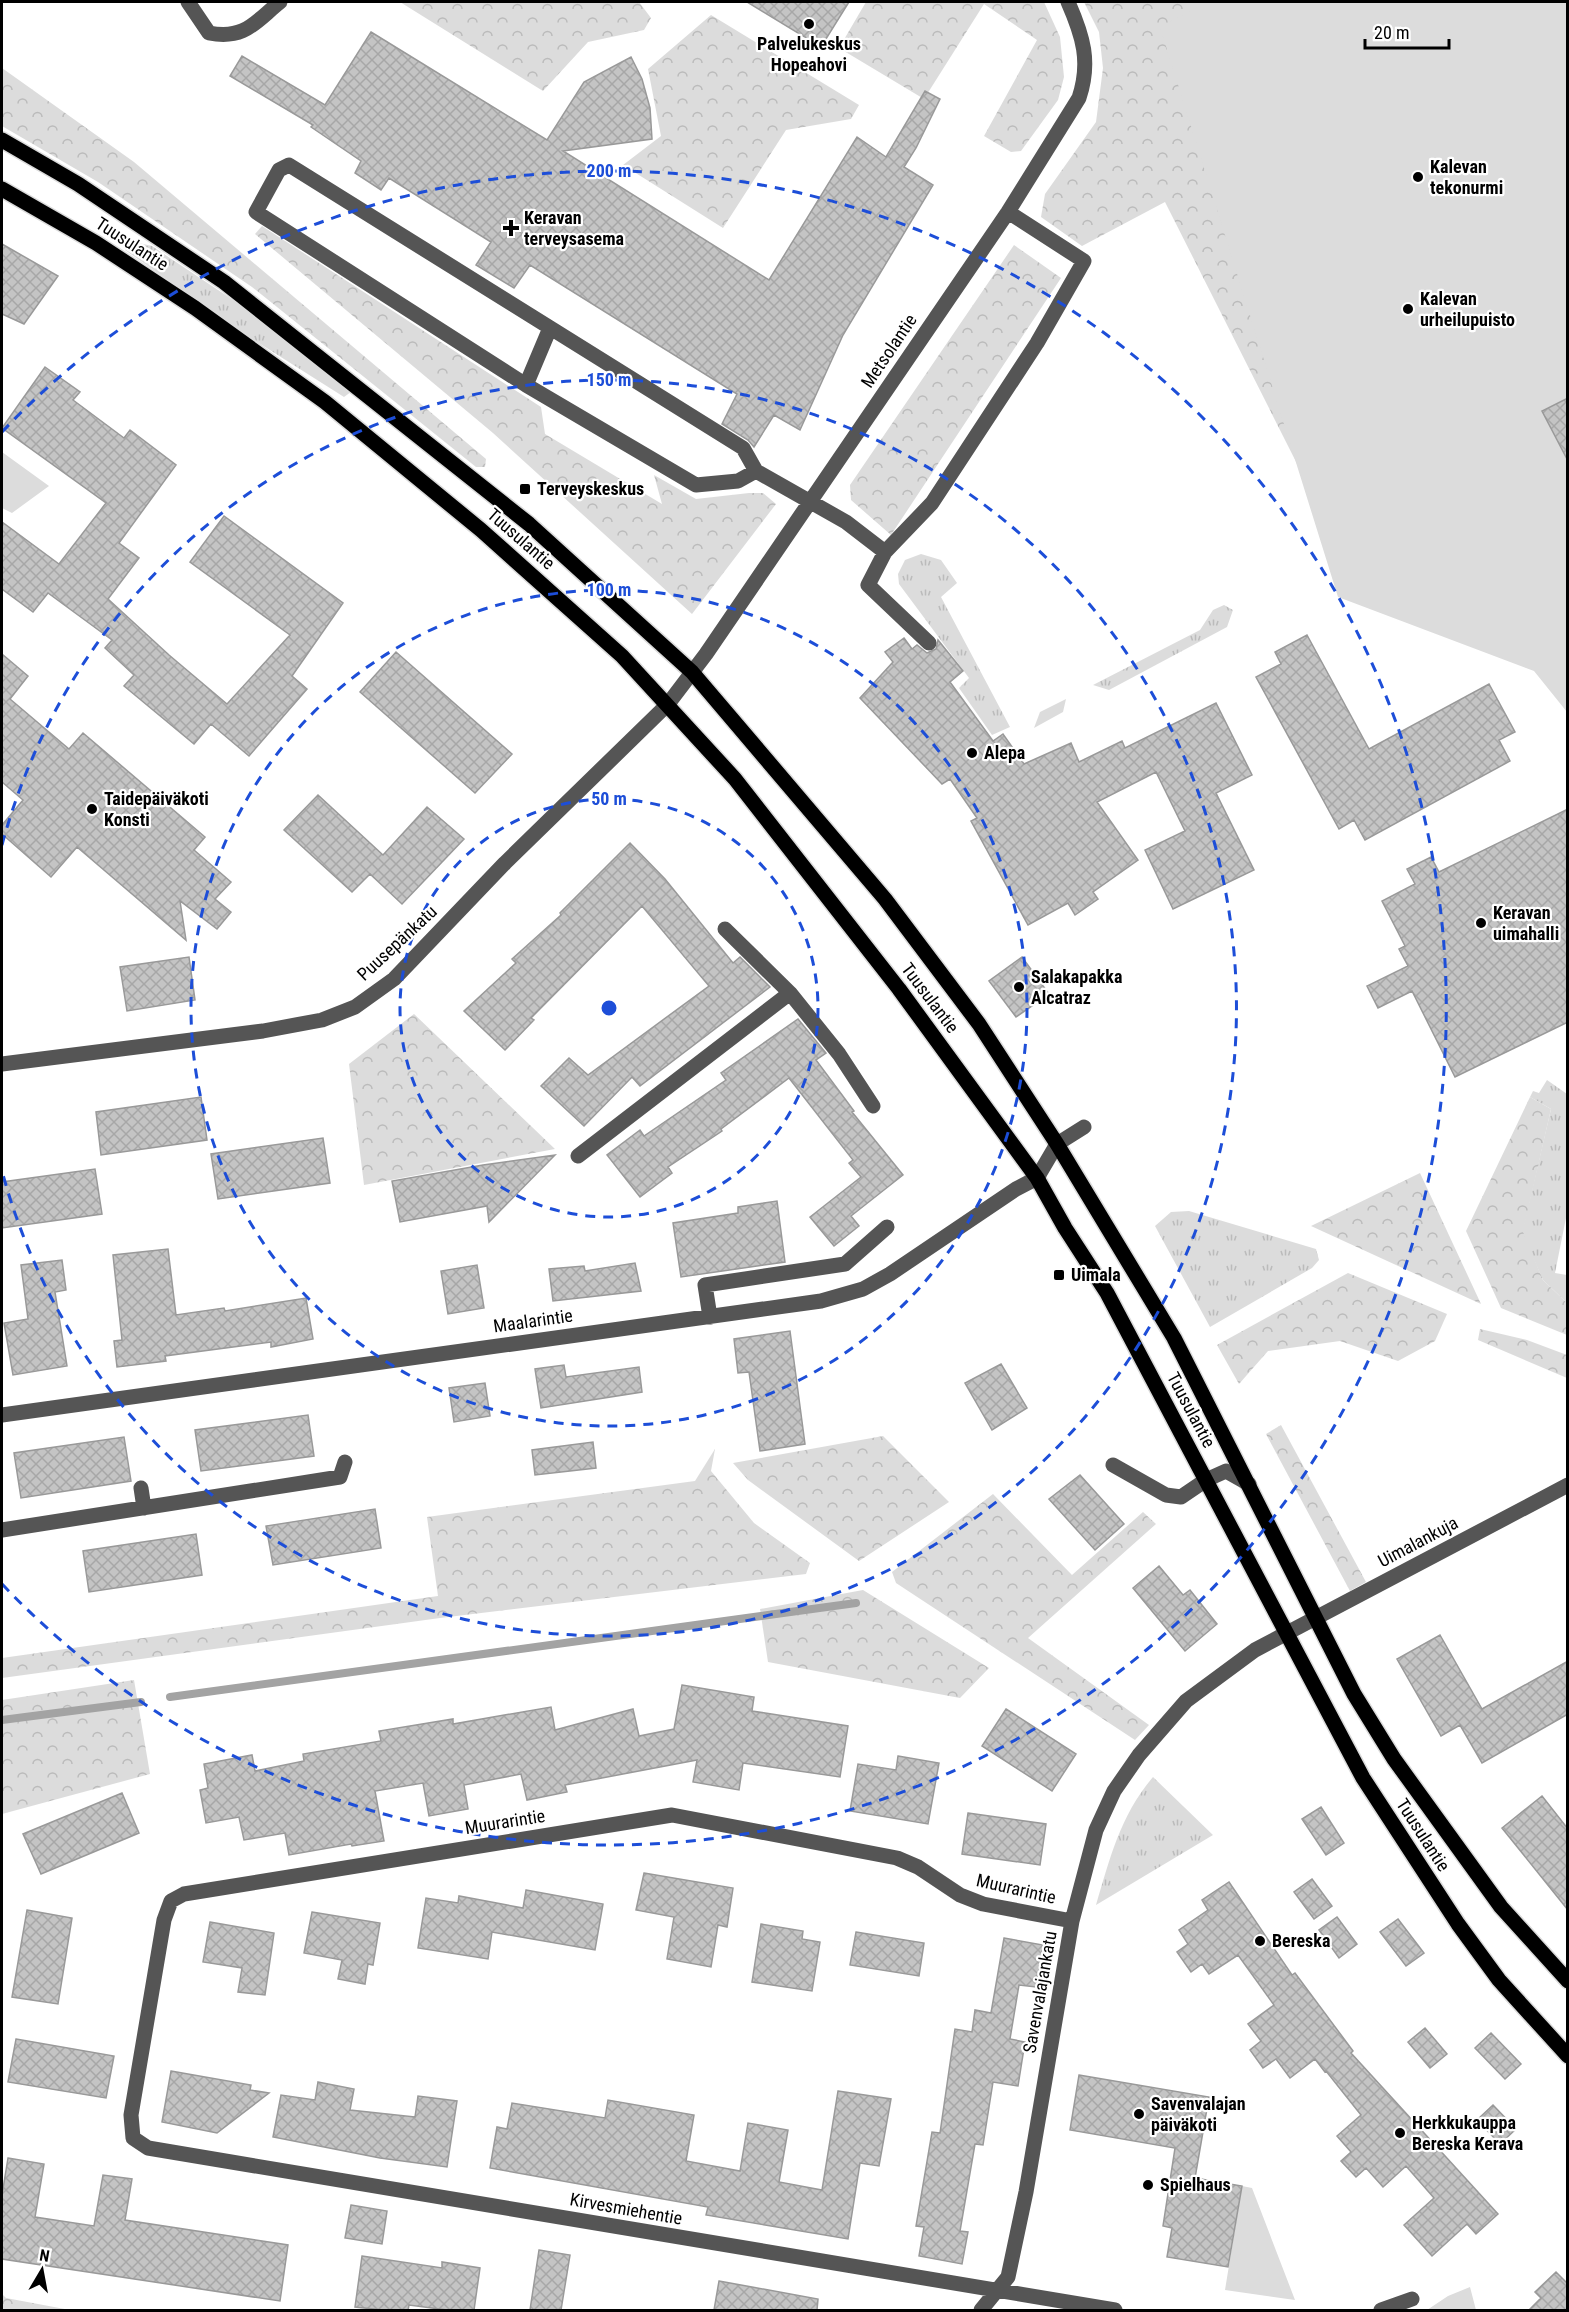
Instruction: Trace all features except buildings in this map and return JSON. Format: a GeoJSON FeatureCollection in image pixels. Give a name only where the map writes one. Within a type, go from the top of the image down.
{"type":"FeatureCollection","features":[{"type":"Feature","properties":{"kind":"main road","name":"Tuusulantie"},"geometry":{"type":"LineString","coordinates":[[2,140],[78,184],[224,282],[530,524],[692,672],[885,898],[979,1024],[1057,1144],[1174,1338],[1250,1484],[1275,1540],[1317,1617],[1354,1694],[1394,1759],[1502,1907],[1568,1981]]}},
{"type":"Feature","properties":{"kind":"main road","name":"Tuusulantie"},"geometry":{"type":"LineString","coordinates":[[2,189],[96,243],[195,308],[325,402],[481,530],[622,656],[735,779],[892,980],[1037,1178],[1107,1293],[1363,1778],[1458,1923],[1499,1980],[1568,2056]]}},
{"type":"Feature","properties":{"kind":"street"},"geometry":{"type":"LineString","coordinates":[[188,2],[209,33],[223,36],[241,33],[280,2]]}},
{"type":"Feature","properties":{"kind":"street","name":"Metsolantie"},"geometry":{"type":"LineString","coordinates":[[668,704],[1008,212],[1079,98],[1085,78],[1086,57],[1068,2]]}},
{"type":"Feature","properties":{"kind":"street"},"geometry":{"type":"LineString","coordinates":[[756,471],[738,481],[696,485],[526,385],[256,212],[279,170],[289,165],[743,448],[756,471],[846,522],[885,552]]}},
{"type":"Feature","properties":{"kind":"street"},"geometry":{"type":"LineString","coordinates":[[929,643],[868,585],[885,552],[932,503],[1037,343],[1084,261],[1008,212]]}},
{"type":"Feature","properties":{"kind":"street"},"geometry":{"type":"LineString","coordinates":[[526,385],[550,328]]}},
{"type":"Feature","properties":{"kind":"street","name":"Puusepänkatu"},"geometry":{"type":"LineString","coordinates":[[2,1064],[263,1031],[322,1020],[355,1007],[394,979],[505,863],[668,704]]}},
{"type":"Feature","properties":{"kind":"street"},"geometry":{"type":"LineString","coordinates":[[725,929],[790,993],[839,1054],[873,1106]]}},
{"type":"Feature","properties":{"kind":"street"},"geometry":{"type":"LineString","coordinates":[[578,1156],[790,993]]}},
{"type":"Feature","properties":{"kind":"street"},"geometry":{"type":"LineString","coordinates":[[1037,1178],[1057,1144],[1084,1127]]}},
{"type":"Feature","properties":{"kind":"street","name":"Maalarintie"},"geometry":{"type":"LineString","coordinates":[[2,1415],[821,1301],[864,1289],[1016,1189],[1037,1178]]}},
{"type":"Feature","properties":{"kind":"street"},"geometry":{"type":"LineString","coordinates":[[710,1317],[705,1285],[845,1264],[887,1227]]}},
{"type":"Feature","properties":{"kind":"street"},"geometry":{"type":"LineString","coordinates":[[2,1530],[340,1477],[345,1462]]}},
{"type":"Feature","properties":{"kind":"street"},"geometry":{"type":"LineString","coordinates":[[1113,1465],[1166,1495],[1181,1497],[1206,1480],[1226,1471],[1250,1484]]}},
{"type":"Feature","properties":{"kind":"street","name":"Uimalankuja"},"geometry":{"type":"LineString","coordinates":[[1287,1634],[1568,1485]]}},
{"type":"Feature","properties":{"kind":"street"},"geometry":{"type":"LineString","coordinates":[[141,1488],[144,1508]]}},
{"type":"Feature","properties":{"kind":"street","name":"Savenvalajankatu"},"geometry":{"type":"LineString","coordinates":[[981,2310],[1008,2277],[1024,2203],[1072,1921],[1096,1830],[1114,1791],[1139,1755],[1186,1701],[1255,1650],[1287,1634]]}},
{"type":"Feature","properties":{"kind":"street","name":"Muurarintie"},"geometry":{"type":"LineString","coordinates":[[134,2138],[131,2115],[164,1920],[171,1901],[184,1894],[672,1815],[897,1858],[918,1867],[960,1895],[983,1904],[1072,1921]]}},
{"type":"Feature","properties":{"kind":"street","name":"Kirvesmiehentie"},"geometry":{"type":"LineString","coordinates":[[134,2138],[148,2148],[1115,2310]]}},
{"type":"Feature","properties":{"kind":"street"},"geometry":{"type":"LineString","coordinates":[[1381,2310],[1412,2299]]}},
{"type":"Feature","properties":{"kind":"green space"},"geometry":{"type":"Polygon","coordinates":[[[400,2],[639,2],[651,18],[644,30],[588,42],[543,91],[400,2]]]}},
{"type":"Feature","properties":{"kind":"green space"},"geometry":{"type":"Polygon","coordinates":[[[866,2],[1044,2],[1060,37],[1064,77],[1058,100],[1021,151],[1011,152],[984,136],[1037,40],[984,4],[924,99],[839,48],[866,2]]]}},
{"type":"Feature","properties":{"kind":"green space"},"geometry":{"type":"Polygon","coordinates":[[[1084,2],[1264,2],[1335,539],[1165,202],[1082,246],[1041,217],[1045,194],[1096,122],[1103,68],[1099,32],[1084,2]]]}},
{"type":"Feature","properties":{"kind":"green space","name":"Kalevan urheilupuisto"},"geometry":{"type":"Polygon","coordinates":[[[1207,2],[1567,2],[1567,712],[1534,671],[1338,597],[1160,27],[1207,2]]]}},
{"type":"Feature","properties":{"kind":"green space"},"geometry":{"type":"Polygon","coordinates":[[[711,15],[859,105],[851,119],[786,130],[723,228],[623,165],[661,136],[648,69],[711,15]]]}},
{"type":"Feature","properties":{"kind":"green space"},"geometry":{"type":"Polygon","coordinates":[[[2,68],[134,162],[486,459],[485,467],[476,467],[252,287],[98,182],[2,126],[2,68]]]}},
{"type":"Feature","properties":{"kind":"green space"},"geometry":{"type":"Polygon","coordinates":[[[262,226],[541,407],[545,434],[662,504],[654,475],[696,499],[763,493],[776,504],[692,614],[493,433],[255,234],[262,226]]]}},
{"type":"Feature","properties":{"kind":"green space"},"geometry":{"type":"Polygon","coordinates":[[[130,241],[152,246],[257,316],[355,389],[344,397],[251,338],[125,250],[130,241]]]}},
{"type":"Feature","properties":{"kind":"green space"},"geometry":{"type":"Polygon","coordinates":[[[1014,245],[1061,278],[891,535],[851,500],[850,485],[1014,245]]]}},
{"type":"Feature","properties":{"kind":"green space"},"geometry":{"type":"Polygon","coordinates":[[[2,452],[49,486],[12,513],[2,508],[2,452]]]}},
{"type":"Feature","properties":{"kind":"green space"},"geometry":{"type":"Polygon","coordinates":[[[921,554],[941,560],[957,583],[941,597],[1010,727],[992,735],[959,688],[969,678],[899,584],[898,574],[905,560],[921,554]]]}},
{"type":"Feature","properties":{"kind":"green space"},"geometry":{"type":"Polygon","coordinates":[[[1224,605],[1233,610],[1227,627],[1109,690],[1093,685],[1200,630],[1213,610],[1224,605]]]}},
{"type":"Feature","properties":{"kind":"green space"},"geometry":{"type":"Polygon","coordinates":[[[1066,699],[1063,712],[1034,728],[1040,712],[1066,699]]]}},
{"type":"Feature","properties":{"kind":"green space"},"geometry":{"type":"Polygon","coordinates":[[[414,1014],[555,1149],[364,1185],[349,1064],[414,1014]]]}},
{"type":"Feature","properties":{"kind":"green space"},"geometry":{"type":"Polygon","coordinates":[[[1547,1080],[1567,1094],[1567,1213],[1555,1273],[1567,1275],[1567,1303],[1543,1280],[1522,1233],[1551,1109],[1530,1097],[1533,1091],[1539,1093],[1547,1080]]]}},
{"type":"Feature","properties":{"kind":"green space"},"geometry":{"type":"Polygon","coordinates":[[[1530,1097],[1551,1109],[1523,1232],[1543,1280],[1567,1303],[1567,1335],[1501,1308],[1466,1231],[1530,1097]]]}},
{"type":"Feature","properties":{"kind":"green space"},"geometry":{"type":"Polygon","coordinates":[[[1420,1173],[1481,1304],[1311,1226],[1420,1173]]]}},
{"type":"Feature","properties":{"kind":"green space"},"geometry":{"type":"Polygon","coordinates":[[[1189,1211],[1316,1249],[1319,1260],[1312,1268],[1210,1327],[1155,1226],[1171,1212],[1189,1211]]]}},
{"type":"Feature","properties":{"kind":"green space"},"geometry":{"type":"Polygon","coordinates":[[[1348,1273],[1447,1314],[1435,1341],[1398,1361],[1340,1341],[1268,1351],[1239,1384],[1217,1345],[1348,1273]]]}},
{"type":"Feature","properties":{"kind":"green space"},"geometry":{"type":"Polygon","coordinates":[[[1480,1329],[1527,1340],[1567,1355],[1567,1378],[1478,1340],[1480,1329]]]}},
{"type":"Feature","properties":{"kind":"green space"},"geometry":{"type":"Polygon","coordinates":[[[1281,1425],[1366,1582],[1350,1591],[1266,1434],[1281,1425]]]}},
{"type":"Feature","properties":{"kind":"green space"},"geometry":{"type":"Polygon","coordinates":[[[883,1436],[949,1502],[859,1561],[748,1480],[733,1463],[883,1436]]]}},
{"type":"Feature","properties":{"kind":"green space"},"geometry":{"type":"Polygon","coordinates":[[[715,1449],[711,1471],[754,1523],[810,1563],[806,1574],[440,1618],[2,1678],[2,1658],[438,1596],[427,1517],[695,1481],[715,1449]]]}},
{"type":"Feature","properties":{"kind":"green space"},"geometry":{"type":"Polygon","coordinates":[[[993,1494],[1072,1575],[1143,1512],[1156,1524],[1028,1638],[1149,1725],[1135,1740],[896,1583],[892,1572],[993,1494]]]}},
{"type":"Feature","properties":{"kind":"green space"},"geometry":{"type":"Polygon","coordinates":[[[863,1590],[989,1668],[960,1698],[768,1662],[760,1609],[863,1590]]]}},
{"type":"Feature","properties":{"kind":"green space"},"geometry":{"type":"Polygon","coordinates":[[[134,1680],[150,1774],[2,1814],[2,1700],[134,1680]]]}},
{"type":"Feature","properties":{"kind":"green space"},"geometry":{"type":"Polygon","coordinates":[[[1153,1777],[1213,1835],[1096,1905],[1111,1854],[1124,1822],[1153,1777]]]}},
{"type":"Feature","properties":{"kind":"green space"},"geometry":{"type":"Polygon","coordinates":[[[1242,2186],[1252,2188],[1295,2300],[1225,2290],[1242,2186]]]}},
{"type":"Feature","properties":{"kind":"green space"},"geometry":{"type":"Polygon","coordinates":[[[1470,2287],[1476,2310],[1427,2310],[1448,2296],[1470,2287]]]}},
{"type":"Feature","properties":{"kind":"green space"},"geometry":{"type":"Polygon","coordinates":[[[2,2294],[6,2298],[70,2310],[2,2310],[2,2294]]]}},
{"type":"Feature","properties":{"kind":"waterway"},"geometry":{"type":"LineString","coordinates":[[170,1697],[856,1603]]}},
{"type":"Feature","properties":{"kind":"waterway"},"geometry":{"type":"LineString","coordinates":[[2,1720],[141,1702]]}},
{"type":"Feature","properties":{"kind":"place","name":"Palvelukeskus Hopeahovi"},"geometry":{"type":"Point","coordinates":[809,24]}},
{"type":"Feature","properties":{"kind":"place","name":"Kalevan tekonurmi"},"geometry":{"type":"Point","coordinates":[1418,177]}},
{"type":"Feature","properties":{"kind":"place","name":"Keravan terveysasema"},"geometry":{"type":"Point","coordinates":[511,228]}},
{"type":"Feature","properties":{"kind":"place","name":"Kalevan urheilupuisto"},"geometry":{"type":"Point","coordinates":[1408,309]}},
{"type":"Feature","properties":{"kind":"place","name":"Terveyskeskus"},"geometry":{"type":"Point","coordinates":[525,489]}},
{"type":"Feature","properties":{"kind":"place","name":"Alepa"},"geometry":{"type":"Point","coordinates":[972,753]}},
{"type":"Feature","properties":{"kind":"place","name":"Taidepäiväkoti Konsti"},"geometry":{"type":"Point","coordinates":[92,809]}},
{"type":"Feature","properties":{"kind":"place","name":"Keravan uimahalli"},"geometry":{"type":"Point","coordinates":[1481,923]}},
{"type":"Feature","properties":{"kind":"place","name":"Salakapakka Alcatraz"},"geometry":{"type":"Point","coordinates":[1019,987]}},
{"type":"Feature","properties":{"kind":"place","name":"Uimala"},"geometry":{"type":"Point","coordinates":[1059,1275]}},
{"type":"Feature","properties":{"kind":"place","name":"Bereska"},"geometry":{"type":"Point","coordinates":[1260,1941]}},
{"type":"Feature","properties":{"kind":"place","name":"Savenvalajan päiväkoti"},"geometry":{"type":"Point","coordinates":[1139,2114]}},
{"type":"Feature","properties":{"kind":"place","name":"Herkkukauppa Bereska Kerava"},"geometry":{"type":"Point","coordinates":[1400,2133]}},
{"type":"Feature","properties":{"kind":"place","name":"Spielhaus"},"geometry":{"type":"Point","coordinates":[1148,2185]}}]}
